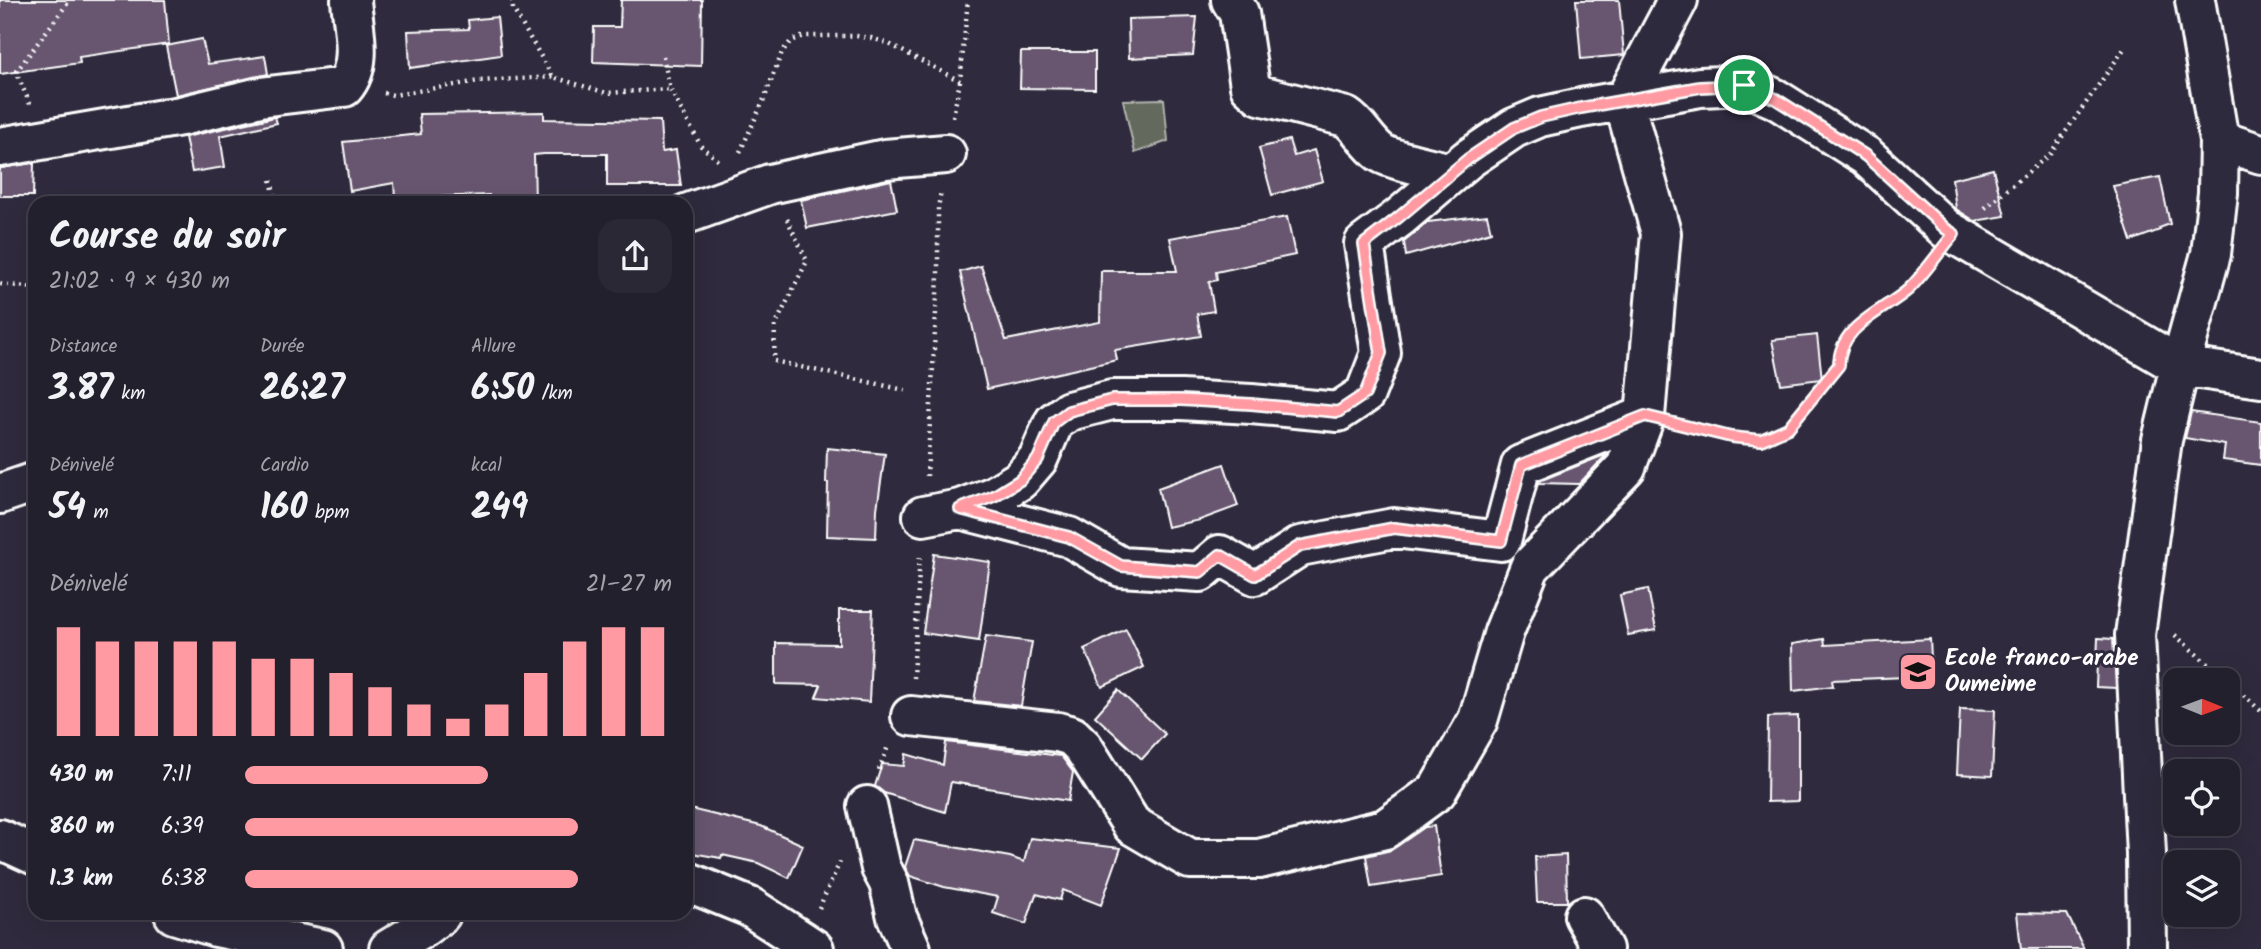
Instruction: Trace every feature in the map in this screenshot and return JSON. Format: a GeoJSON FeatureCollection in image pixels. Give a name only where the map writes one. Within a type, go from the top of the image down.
{"type":"FeatureCollection","features":[{"type":"Feature","properties":{"kind":"street"},"geometry":{"type":"LineString","coordinates":[[0,147],[181,116],[260,97],[344,87],[352,78],[356,62],[351,0]]}},
{"type":"Feature","properties":{"kind":"street"},"geometry":{"type":"LineString","coordinates":[[1231,0],[1239,13],[1250,86],[1254,91],[1260,95],[1346,117],[1354,122],[1359,131],[1382,154],[1451,173]]}},
{"type":"Feature","properties":{"kind":"street"},"geometry":{"type":"LineString","coordinates":[[911,716],[1058,732],[1072,736],[1083,747],[1132,825],[1190,859],[1259,859],[1385,829],[1437,791],[1478,720],[1504,632],[1530,567],[1626,467],[1645,416],[1661,233],[1624,102],[1678,0]]}},
{"type":"Feature","properties":{"kind":"street"},"geometry":{"type":"LineString","coordinates":[[2147,949],[2146,854],[2135,635],[2162,440],[2211,254],[2218,193],[2219,140],[2195,0]]}},
{"type":"Feature","properties":{"kind":"street"},"geometry":{"type":"LineString","coordinates":[[923,516],[960,509],[994,496],[1020,480],[1038,459],[1054,422],[1069,411],[1112,400],[1181,400],[1338,412],[1365,394],[1381,353],[1364,244],[1468,159],[1514,128],[1541,117],[1700,87],[1744,85],[1776,99],[1866,156],[1946,229],[2180,366],[2261,378]]}},
{"type":"Feature","properties":{"kind":"street"},"geometry":{"type":"LineString","coordinates":[[2219,140],[2261,154]]}},
{"type":"Feature","properties":{"kind":"street"},"geometry":{"type":"LineString","coordinates":[[712,196],[885,159],[946,154]]}},
{"type":"Feature","properties":{"kind":"street"},"geometry":{"type":"LineString","coordinates":[[960,509],[1069,537],[1121,566],[1200,572],[1220,555],[1255,575],[1300,546],[1394,528],[1501,541],[1521,465],[1645,416]]}},
{"type":"Feature","properties":{"kind":"street"},"geometry":{"type":"LineString","coordinates":[[0,494],[28,484]]}},
{"type":"Feature","properties":{"kind":"street"},"geometry":{"type":"LineString","coordinates":[[867,806],[881,869],[889,883],[897,917],[911,949]]}},
{"type":"Feature","properties":{"kind":"street"},"geometry":{"type":"LineString","coordinates":[[0,839],[28,852]]}},
{"type":"Feature","properties":{"kind":"street"},"geometry":{"type":"LineString","coordinates":[[693,884],[750,907],[814,949]]}},
{"type":"Feature","properties":{"kind":"street"},"geometry":{"type":"LineString","coordinates":[[1584,916],[1603,949]]}},
{"type":"Feature","properties":{"kind":"street"},"geometry":{"type":"LineString","coordinates":[[193,920],[323,949]]}},
{"type":"Feature","properties":{"kind":"street"},"geometry":{"type":"LineString","coordinates":[[389,949],[433,920]]}},
{"type":"Feature","properties":{"kind":"path"},"geometry":{"type":"LineString","coordinates":[[47,140],[16,72],[70,0]]}},
{"type":"Feature","properties":{"kind":"path"},"geometry":{"type":"LineString","coordinates":[[512,0],[513,9],[553,77]]}},
{"type":"Feature","properties":{"kind":"path"},"geometry":{"type":"LineString","coordinates":[[712,196],[765,97],[782,52],[791,41],[804,36],[872,38],[960,81]]}},
{"type":"Feature","properties":{"kind":"path"},"geometry":{"type":"LineString","coordinates":[[1645,416],[1731,437],[1761,440],[1788,428],[1839,365],[1839,354],[1847,335],[1909,289],[1954,234],[2050,153],[2126,46]]}},
{"type":"Feature","properties":{"kind":"path"},"geometry":{"type":"LineString","coordinates":[[663,56],[670,89],[701,146],[712,196]]}},
{"type":"Feature","properties":{"kind":"path"},"geometry":{"type":"LineString","coordinates":[[344,87],[393,95],[479,81],[553,77],[607,93],[670,89]]}},
{"type":"Feature","properties":{"kind":"path"},"geometry":{"type":"LineString","coordinates":[[271,180],[274,196]]}},
{"type":"Feature","properties":{"kind":"path"},"geometry":{"type":"LineString","coordinates":[[771,184],[807,261],[775,326],[774,360],[909,391]]}},
{"type":"Feature","properties":{"kind":"path"},"geometry":{"type":"LineString","coordinates":[[0,284],[28,287]]}},
{"type":"Feature","properties":{"kind":"path"},"geometry":{"type":"LineString","coordinates":[[2139,603],[2212,668]]}},
{"type":"Feature","properties":{"kind":"path"},"geometry":{"type":"LineString","coordinates":[[2240,692],[2261,711]]}},
{"type":"Feature","properties":{"kind":"green space"},"geometry":{"type":"Polygon","coordinates":[[[1164,99],[1168,141],[1135,153],[1123,100],[1164,99]]]}},
{"type":"Feature","properties":{"kind":"building"},"geometry":{"type":"Polygon","coordinates":[[[0,0],[165,0],[169,44],[79,57],[80,63],[0,74],[0,0]]]}},
{"type":"Feature","properties":{"kind":"building"},"geometry":{"type":"Polygon","coordinates":[[[621,0],[702,0],[701,66],[593,62],[594,27],[620,27],[621,0]]]}},
{"type":"Feature","properties":{"kind":"building"},"geometry":{"type":"Polygon","coordinates":[[[1576,0],[1619,0],[1624,55],[1581,59],[1576,0]]]}},
{"type":"Feature","properties":{"kind":"building"},"geometry":{"type":"Polygon","coordinates":[[[497,17],[501,55],[410,68],[408,31],[469,29],[468,20],[497,17]]]}},
{"type":"Feature","properties":{"kind":"building"},"geometry":{"type":"Polygon","coordinates":[[[1197,17],[1193,55],[1129,58],[1128,19],[1197,17]]]}},
{"type":"Feature","properties":{"kind":"building"},"geometry":{"type":"Polygon","coordinates":[[[202,39],[208,64],[265,56],[268,74],[176,95],[166,46],[202,39]]]}},
{"type":"Feature","properties":{"kind":"building"},"geometry":{"type":"Polygon","coordinates":[[[1021,52],[1095,52],[1095,89],[1020,88],[1021,52]]]}},
{"type":"Feature","properties":{"kind":"building"},"geometry":{"type":"Polygon","coordinates":[[[544,112],[544,119],[660,121],[662,152],[676,150],[681,186],[607,186],[607,154],[544,154],[534,155],[535,196],[395,196],[394,183],[350,191],[343,142],[421,134],[419,114],[544,112]]]}},
{"type":"Feature","properties":{"kind":"building"},"geometry":{"type":"Polygon","coordinates":[[[275,117],[277,123],[220,136],[225,167],[192,172],[185,137],[275,117]]]}},
{"type":"Feature","properties":{"kind":"building"},"geometry":{"type":"Polygon","coordinates":[[[1289,140],[1294,156],[1314,150],[1323,181],[1272,195],[1259,148],[1289,140]]]}},
{"type":"Feature","properties":{"kind":"building"},"geometry":{"type":"Polygon","coordinates":[[[34,163],[33,196],[0,196],[0,168],[34,163]]]}},
{"type":"Feature","properties":{"kind":"building"},"geometry":{"type":"Polygon","coordinates":[[[1993,169],[2005,216],[1975,221],[1956,209],[1952,179],[1993,169]]]}},
{"type":"Feature","properties":{"kind":"building"},"geometry":{"type":"Polygon","coordinates":[[[2160,177],[2170,224],[2131,241],[2113,186],[2160,177]]]}},
{"type":"Feature","properties":{"kind":"building"},"geometry":{"type":"Polygon","coordinates":[[[891,180],[897,210],[807,228],[801,200],[891,180]]]}},
{"type":"Feature","properties":{"kind":"building"},"geometry":{"type":"Polygon","coordinates":[[[1487,215],[1491,232],[1406,256],[1404,242],[1428,222],[1487,215]]]}},
{"type":"Feature","properties":{"kind":"building"},"geometry":{"type":"Polygon","coordinates":[[[1287,217],[1295,255],[1216,272],[1217,280],[1209,282],[1214,311],[1197,314],[1201,336],[1115,350],[1117,360],[987,389],[960,272],[981,266],[1006,340],[1100,322],[1101,271],[1177,271],[1170,238],[1287,217]]]}},
{"type":"Feature","properties":{"kind":"building"},"geometry":{"type":"Polygon","coordinates":[[[1817,335],[1822,379],[1781,384],[1772,340],[1817,335]]]}},
{"type":"Feature","properties":{"kind":"building"},"geometry":{"type":"Polygon","coordinates":[[[2191,412],[2261,422],[2261,465],[2223,460],[2225,445],[2185,438],[2191,412]]]}},
{"type":"Feature","properties":{"kind":"building"},"geometry":{"type":"Polygon","coordinates":[[[827,448],[885,454],[876,538],[827,536],[827,448]]]}},
{"type":"Feature","properties":{"kind":"building"},"geometry":{"type":"Polygon","coordinates":[[[1607,454],[1579,484],[1539,483],[1539,481],[1607,454]]]}},
{"type":"Feature","properties":{"kind":"building"},"geometry":{"type":"Polygon","coordinates":[[[1224,464],[1238,506],[1200,520],[1167,527],[1158,488],[1224,464]]]}},
{"type":"Feature","properties":{"kind":"building"},"geometry":{"type":"Polygon","coordinates":[[[934,554],[990,562],[979,641],[923,633],[934,554]]]}},
{"type":"Feature","properties":{"kind":"building"},"geometry":{"type":"Polygon","coordinates":[[[1648,589],[1656,630],[1628,635],[1620,595],[1648,589]]]}},
{"type":"Feature","properties":{"kind":"building"},"geometry":{"type":"Polygon","coordinates":[[[839,610],[873,610],[869,702],[816,697],[821,685],[776,684],[776,643],[839,644],[839,610]]]}},
{"type":"Feature","properties":{"kind":"building"},"geometry":{"type":"Polygon","coordinates":[[[1126,629],[1144,667],[1102,687],[1084,649],[1126,629]]]}},
{"type":"Feature","properties":{"kind":"building"},"geometry":{"type":"Polygon","coordinates":[[[986,636],[1032,642],[1021,706],[974,701],[986,636]]]}},
{"type":"Feature","properties":{"kind":"building"},"geometry":{"type":"Polygon","coordinates":[[[2098,638],[2113,639],[2116,688],[2096,687],[2098,638]]]}},
{"type":"Feature","properties":{"kind":"building"},"geometry":{"type":"Polygon","coordinates":[[[1824,639],[1825,645],[1930,639],[1932,676],[1832,680],[1833,686],[1793,691],[1792,644],[1824,639]]]}},
{"type":"Feature","properties":{"kind":"building"},"geometry":{"type":"Polygon","coordinates":[[[1118,690],[1165,734],[1142,759],[1095,716],[1118,690]]]}},
{"type":"Feature","properties":{"kind":"building"},"geometry":{"type":"Polygon","coordinates":[[[1960,709],[1995,710],[1992,776],[1957,774],[1960,709]]]}},
{"type":"Feature","properties":{"kind":"building"},"geometry":{"type":"Polygon","coordinates":[[[1798,716],[1798,801],[1767,802],[1768,717],[1798,716]]]}},
{"type":"Feature","properties":{"kind":"building"},"geometry":{"type":"Polygon","coordinates":[[[946,742],[1061,756],[1073,772],[1068,801],[951,782],[945,812],[884,793],[875,786],[882,764],[904,766],[906,754],[943,765],[946,742]]]}},
{"type":"Feature","properties":{"kind":"building"},"geometry":{"type":"Polygon","coordinates":[[[693,810],[761,826],[803,845],[789,878],[758,863],[722,855],[721,858],[693,853],[693,810]]]}},
{"type":"Feature","properties":{"kind":"building"},"geometry":{"type":"Polygon","coordinates":[[[1434,826],[1441,876],[1371,887],[1366,856],[1391,850],[1425,827],[1434,826]]]}},
{"type":"Feature","properties":{"kind":"building"},"geometry":{"type":"Polygon","coordinates":[[[1030,838],[1121,848],[1101,905],[1063,890],[1060,900],[1036,894],[1026,924],[993,913],[998,897],[944,887],[910,876],[905,867],[914,840],[1010,857],[1024,862],[1030,838]]]}},
{"type":"Feature","properties":{"kind":"building"},"geometry":{"type":"Polygon","coordinates":[[[1566,855],[1567,902],[1537,902],[1535,857],[1566,855]]]}},
{"type":"Feature","properties":{"kind":"building"},"geometry":{"type":"Polygon","coordinates":[[[2017,913],[2067,914],[2084,949],[2021,949],[2017,913]]]}},
{"type":"Feature","properties":{"kind":"place","name":"Ecole franco-arabe Oumeime"},"geometry":{"type":"Point","coordinates":[1918,672]}},
{"type":"Feature","properties":{"kind":"route"},"geometry":{"type":"LineString","coordinates":[[1744,85],[1776,99],[1866,156],[1954,234],[1909,289],[1847,335],[1839,354],[1839,365],[1788,428],[1761,440],[1731,437],[1645,416],[1521,465],[1501,541],[1394,528],[1300,546],[1255,575],[1220,555],[1200,572],[1121,566],[1069,537],[960,509],[994,496],[1020,480],[1038,459],[1054,422],[1069,411],[1112,400],[1181,400],[1338,412],[1365,394],[1381,353],[1364,244],[1468,159],[1514,128],[1541,117],[1700,87],[1744,85]]}}]}
